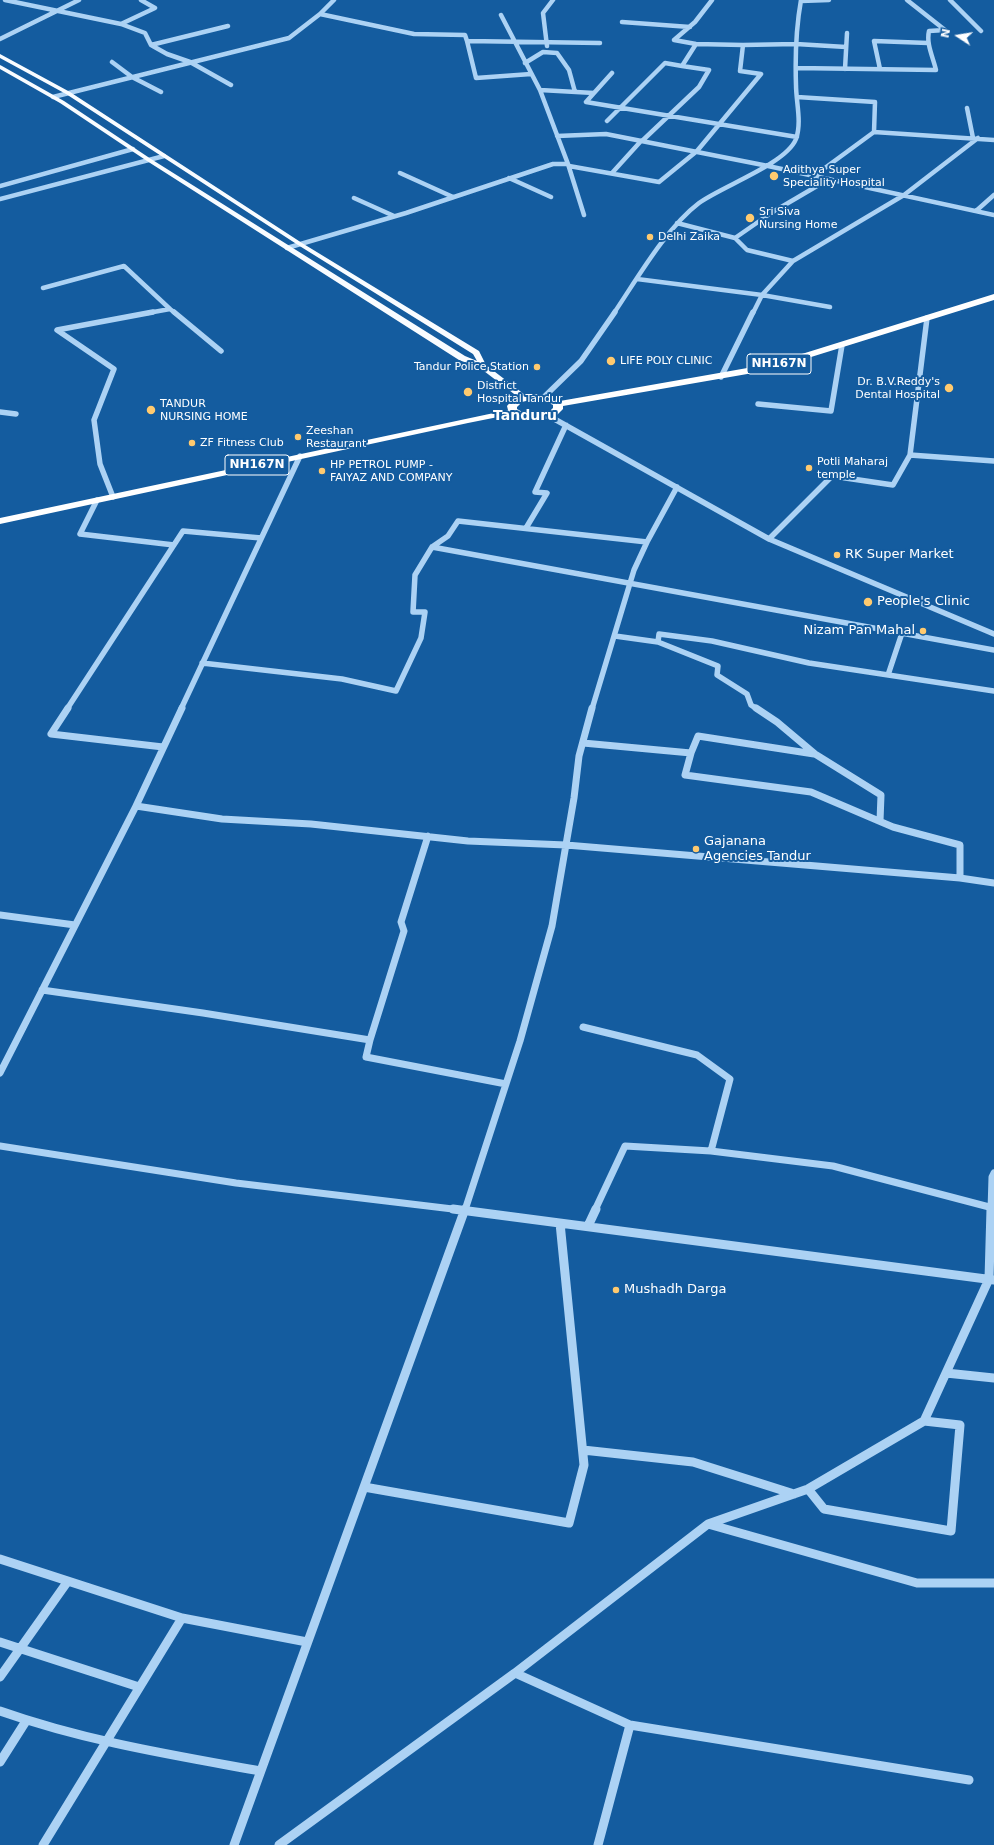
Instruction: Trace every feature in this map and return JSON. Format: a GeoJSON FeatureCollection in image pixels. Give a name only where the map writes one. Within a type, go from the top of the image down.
{"type":"FeatureCollection","features":[{"type":"Feature","properties":{"kind":"highway","name":"NH167N"},"geometry":{"type":"LineString","coordinates":[[558,404],[721,377],[773,365],[994,297]]}},
{"type":"Feature","properties":{"kind":"highway"},"geometry":{"type":"LineString","coordinates":[[515,412],[512,406],[514,403],[525,398],[544,397],[558,404],[558,409],[549,416]]}},
{"type":"Feature","properties":{"kind":"highway","name":"NH167N"},"geometry":{"type":"LineString","coordinates":[[0,521],[300,456],[515,412],[533,418],[549,416]]}},
{"type":"Feature","properties":{"kind":"main road"},"geometry":{"type":"LineString","coordinates":[[0,56],[68,93],[300,244],[476,353],[484,366]]}},
{"type":"Feature","properties":{"kind":"main road"},"geometry":{"type":"LineString","coordinates":[[0,68],[53,97],[149,160],[462,358],[484,366],[525,398]]}},
{"type":"Feature","properties":{"kind":"street"},"geometry":{"type":"LineString","coordinates":[[5,0],[121,24],[145,33],[151,45],[167,54],[190,62],[231,85]]}},
{"type":"Feature","properties":{"kind":"street"},"geometry":{"type":"LineString","coordinates":[[0,39],[79,0]]}},
{"type":"Feature","properties":{"kind":"street"},"geometry":{"type":"LineString","coordinates":[[121,24],[155,8],[141,0]]}},
{"type":"Feature","properties":{"kind":"street"},"geometry":{"type":"LineString","coordinates":[[53,97],[289,38],[320,14],[334,0]]}},
{"type":"Feature","properties":{"kind":"street"},"geometry":{"type":"LineString","coordinates":[[548,52],[543,13],[553,0]]}},
{"type":"Feature","properties":{"kind":"street"},"geometry":{"type":"LineString","coordinates":[[712,0],[696,22],[674,40],[696,44],[796,44],[846,47]]}},
{"type":"Feature","properties":{"kind":"street"},"geometry":{"type":"LineString","coordinates":[[544,397],[581,361],[637,279],[678,223],[703,200],[730,184],[768,166],[784,154],[796,141],[799,127],[796,44],[801,1],[829,0]]}},
{"type":"Feature","properties":{"kind":"street"},"geometry":{"type":"LineString","coordinates":[[796,68],[936,70],[932,50],[927,40],[929,32],[944,30],[907,0]]}},
{"type":"Feature","properties":{"kind":"street"},"geometry":{"type":"LineString","coordinates":[[950,0],[981,31]]}},
{"type":"Feature","properties":{"kind":"street"},"geometry":{"type":"LineString","coordinates":[[320,14],[414,34],[465,35],[476,78],[531,74]]}},
{"type":"Feature","properties":{"kind":"street"},"geometry":{"type":"LineString","coordinates":[[501,15],[540,90],[568,165],[584,215]]}},
{"type":"Feature","properties":{"kind":"street"},"geometry":{"type":"LineString","coordinates":[[622,22],[690,27]]}},
{"type":"Feature","properties":{"kind":"street"},"geometry":{"type":"LineString","coordinates":[[151,45],[228,26]]}},
{"type":"Feature","properties":{"kind":"street"},"geometry":{"type":"LineString","coordinates":[[845,69],[847,33]]}},
{"type":"Feature","properties":{"kind":"street"},"geometry":{"type":"LineString","coordinates":[[467,41],[515,43],[600,43]]}},
{"type":"Feature","properties":{"kind":"street"},"geometry":{"type":"LineString","coordinates":[[880,69],[874,41],[928,43]]}},
{"type":"Feature","properties":{"kind":"street"},"geometry":{"type":"LineString","coordinates":[[682,66],[696,44]]}},
{"type":"Feature","properties":{"kind":"street"},"geometry":{"type":"LineString","coordinates":[[287,248],[394,216],[553,164],[568,165],[659,182],[696,151],[761,74],[740,71],[743,45]]}},
{"type":"Feature","properties":{"kind":"street"},"geometry":{"type":"LineString","coordinates":[[525,63],[543,52],[556,53],[569,70],[575,92]]}},
{"type":"Feature","properties":{"kind":"street"},"geometry":{"type":"LineString","coordinates":[[112,62],[132,77],[161,92]]}},
{"type":"Feature","properties":{"kind":"street"},"geometry":{"type":"LineString","coordinates":[[607,121],[618,108],[665,63],[709,70],[699,87],[642,141],[612,173]]}},
{"type":"Feature","properties":{"kind":"street"},"geometry":{"type":"LineString","coordinates":[[612,73],[586,102],[797,136]]}},
{"type":"Feature","properties":{"kind":"street"},"geometry":{"type":"LineString","coordinates":[[540,90],[594,92]]}},
{"type":"Feature","properties":{"kind":"street"},"geometry":{"type":"LineString","coordinates":[[797,97],[875,102],[874,132]]}},
{"type":"Feature","properties":{"kind":"street"},"geometry":{"type":"LineString","coordinates":[[967,108],[976,138]]}},
{"type":"Feature","properties":{"kind":"street"},"geometry":{"type":"LineString","coordinates":[[814,176],[874,132],[994,140]]}},
{"type":"Feature","properties":{"kind":"street"},"geometry":{"type":"LineString","coordinates":[[557,136],[606,134],[768,166],[994,215]]}},
{"type":"Feature","properties":{"kind":"street"},"geometry":{"type":"LineString","coordinates":[[721,377],[762,295],[793,261],[904,196],[976,138]]}},
{"type":"Feature","properties":{"kind":"street"},"geometry":{"type":"LineString","coordinates":[[0,186],[132,149]]}},
{"type":"Feature","properties":{"kind":"street"},"geometry":{"type":"LineString","coordinates":[[0,199],[164,156]]}},
{"type":"Feature","properties":{"kind":"street"},"geometry":{"type":"LineString","coordinates":[[400,173],[453,197]]}},
{"type":"Feature","properties":{"kind":"street"},"geometry":{"type":"LineString","coordinates":[[509,178],[551,197]]}},
{"type":"Feature","properties":{"kind":"street"},"geometry":{"type":"LineString","coordinates":[[735,238],[771,213],[829,179]]}},
{"type":"Feature","properties":{"kind":"street"},"geometry":{"type":"LineString","coordinates":[[976,211],[994,195]]}},
{"type":"Feature","properties":{"kind":"street"},"geometry":{"type":"LineString","coordinates":[[354,198],[394,216]]}},
{"type":"Feature","properties":{"kind":"street"},"geometry":{"type":"LineString","coordinates":[[678,223],[735,238],[747,250],[793,261]]}},
{"type":"Feature","properties":{"kind":"street"},"geometry":{"type":"LineString","coordinates":[[43,288],[124,266],[170,309],[221,351]]}},
{"type":"Feature","properties":{"kind":"street"},"geometry":{"type":"LineString","coordinates":[[637,279],[762,295],[830,307]]}},
{"type":"Feature","properties":{"kind":"street"},"geometry":{"type":"LineString","coordinates":[[113,497],[100,464],[94,420],[114,369],[57,330],[170,309]]}},
{"type":"Feature","properties":{"kind":"street"},"geometry":{"type":"LineString","coordinates":[[769,539],[832,476],[893,485],[910,455],[927,318]]}},
{"type":"Feature","properties":{"kind":"street"},"geometry":{"type":"LineString","coordinates":[[758,404],[831,411],[842,345]]}},
{"type":"Feature","properties":{"kind":"street"},"geometry":{"type":"LineString","coordinates":[[0,412],[16,414]]}},
{"type":"Feature","properties":{"kind":"street"},"geometry":{"type":"LineString","coordinates":[[549,416],[769,539],[994,634]]}},
{"type":"Feature","properties":{"kind":"street"},"geometry":{"type":"LineString","coordinates":[[526,528],[547,493],[535,492],[566,425]]}},
{"type":"Feature","properties":{"kind":"street"},"geometry":{"type":"LineString","coordinates":[[910,455],[994,461]]}},
{"type":"Feature","properties":{"kind":"street"},"geometry":{"type":"LineString","coordinates":[[0,1073],[136,806],[260,538],[300,456]]}},
{"type":"Feature","properties":{"kind":"street"},"geometry":{"type":"LineString","coordinates":[[234,1845],[465,1211],[506,1084],[552,926],[579,756],[630,584],[647,542],[677,487]]}},
{"type":"Feature","properties":{"kind":"street"},"geometry":{"type":"LineString","coordinates":[[97,500],[80,534],[174,545]]}},
{"type":"Feature","properties":{"kind":"street"},"geometry":{"type":"LineString","coordinates":[[202,663],[342,679],[396,691],[421,638],[425,612],[413,612],[415,574],[432,547],[448,536],[458,521],[647,542]]}},
{"type":"Feature","properties":{"kind":"street"},"geometry":{"type":"LineString","coordinates":[[163,747],[50,734],[183,531],[260,538]]}},
{"type":"Feature","properties":{"kind":"street"},"geometry":{"type":"LineString","coordinates":[[432,547],[994,650]]}},
{"type":"Feature","properties":{"kind":"street"},"geometry":{"type":"LineString","coordinates":[[888,675],[902,633]]}},
{"type":"Feature","properties":{"kind":"street"},"geometry":{"type":"LineString","coordinates":[[658,642],[660,634],[712,641],[809,663],[994,691]]}},
{"type":"Feature","properties":{"kind":"street"},"geometry":{"type":"LineString","coordinates":[[615,636],[658,642],[718,666],[716,675],[747,694],[751,705],[777,722],[815,754],[880,795],[880,821]]}},
{"type":"Feature","properties":{"kind":"street"},"geometry":{"type":"LineString","coordinates":[[815,754],[698,736],[691,754],[686,775],[811,792],[893,827],[960,846],[960,878]]}},
{"type":"Feature","properties":{"kind":"street"},"geometry":{"type":"LineString","coordinates":[[583,743],[691,754]]}},
{"type":"Feature","properties":{"kind":"street"},"geometry":{"type":"LineString","coordinates":[[136,806],[222,819],[312,824],[468,841],[566,845],[960,878],[994,883]]}},
{"type":"Feature","properties":{"kind":"street"},"geometry":{"type":"LineString","coordinates":[[428,836],[401,922],[404,931],[366,1057],[506,1084]]}},
{"type":"Feature","properties":{"kind":"street"},"geometry":{"type":"LineString","coordinates":[[0,915],[75,926]]}},
{"type":"Feature","properties":{"kind":"street"},"geometry":{"type":"LineString","coordinates":[[42,990],[202,1013],[370,1040]]}},
{"type":"Feature","properties":{"kind":"street"},"geometry":{"type":"LineString","coordinates":[[583,1027],[697,1055],[730,1079],[711,1151]]}},
{"type":"Feature","properties":{"kind":"street"},"geometry":{"type":"LineString","coordinates":[[0,1146],[236,1183],[588,1226],[992,1279]]}},
{"type":"Feature","properties":{"kind":"street"},"geometry":{"type":"LineString","coordinates":[[588,1226],[625,1146],[711,1151],[833,1166],[992,1208]]}},
{"type":"Feature","properties":{"kind":"street"},"geometry":{"type":"LineString","coordinates":[[278,1845],[515,1673],[708,1524],[808,1489],[924,1421],[992,1279],[992,1177],[994,1173]]}},
{"type":"Feature","properties":{"kind":"street"},"geometry":{"type":"LineString","coordinates":[[364,1487],[569,1523],[584,1465],[560,1223]]}},
{"type":"Feature","properties":{"kind":"street"},"geometry":{"type":"LineString","coordinates":[[946,1373],[994,1378]]}},
{"type":"Feature","properties":{"kind":"street"},"geometry":{"type":"LineString","coordinates":[[808,1489],[824,1509],[951,1531],[960,1425],[924,1421]]}},
{"type":"Feature","properties":{"kind":"street"},"geometry":{"type":"LineString","coordinates":[[583,1450],[693,1462],[794,1494]]}},
{"type":"Feature","properties":{"kind":"street"},"geometry":{"type":"LineString","coordinates":[[708,1524],[917,1583],[994,1582]]}},
{"type":"Feature","properties":{"kind":"street"},"geometry":{"type":"LineString","coordinates":[[0,1559],[182,1618],[307,1642]]}},
{"type":"Feature","properties":{"kind":"street"},"geometry":{"type":"LineString","coordinates":[[0,1677],[68,1581]]}},
{"type":"Feature","properties":{"kind":"street"},"geometry":{"type":"LineString","coordinates":[[44,1845],[105,1742],[182,1618]]}},
{"type":"Feature","properties":{"kind":"street"},"geometry":{"type":"LineString","coordinates":[[0,1642],[139,1687]]}},
{"type":"Feature","properties":{"kind":"street"},"geometry":{"type":"LineString","coordinates":[[515,1673],[630,1725],[969,1780]]}},
{"type":"Feature","properties":{"kind":"street"},"geometry":{"type":"LineString","coordinates":[[0,1711],[26,1721],[105,1742],[260,1771]]}},
{"type":"Feature","properties":{"kind":"street"},"geometry":{"type":"LineString","coordinates":[[0,1762],[26,1721]]}},
{"type":"Feature","properties":{"kind":"street"},"geometry":{"type":"LineString","coordinates":[[598,1845],[630,1725]]}},
{"type":"Feature","properties":{"kind":"place","name":"Adithya Super Speciality Hospital"},"geometry":{"type":"Point","coordinates":[774,176]}},
{"type":"Feature","properties":{"kind":"place","name":"Sri Siva Nursing Home"},"geometry":{"type":"Point","coordinates":[750,218]}},
{"type":"Feature","properties":{"kind":"place","name":"Delhi Zaika"},"geometry":{"type":"Point","coordinates":[650,237]}},
{"type":"Feature","properties":{"kind":"place","name":"LIFE POLY CLINIC"},"geometry":{"type":"Point","coordinates":[611,361]}},
{"type":"Feature","properties":{"kind":"place","name":"Tandur Police Station"},"geometry":{"type":"Point","coordinates":[537,367]}},
{"type":"Feature","properties":{"kind":"place","name":"Dr. B.V.Reddy's Dental Hospital"},"geometry":{"type":"Point","coordinates":[949,388]}},
{"type":"Feature","properties":{"kind":"place","name":"District Hospital Tandur"},"geometry":{"type":"Point","coordinates":[468,392]}},
{"type":"Feature","properties":{"kind":"place","name":"TANDUR NURSING HOME"},"geometry":{"type":"Point","coordinates":[151,410]}},
{"type":"Feature","properties":{"kind":"place","name":"Zeeshan Restaurant"},"geometry":{"type":"Point","coordinates":[298,437]}},
{"type":"Feature","properties":{"kind":"place","name":"ZF Fitness Club"},"geometry":{"type":"Point","coordinates":[192,443]}},
{"type":"Feature","properties":{"kind":"place","name":"Potli Maharaj temple"},"geometry":{"type":"Point","coordinates":[809,468]}},
{"type":"Feature","properties":{"kind":"place","name":"HP PETROL PUMP - FAIYAZ AND COMPANY"},"geometry":{"type":"Point","coordinates":[322,471]}},
{"type":"Feature","properties":{"kind":"place","name":"RK Super Market"},"geometry":{"type":"Point","coordinates":[837,555]}},
{"type":"Feature","properties":{"kind":"place","name":"People's Clinic"},"geometry":{"type":"Point","coordinates":[868,602]}},
{"type":"Feature","properties":{"kind":"place","name":"Nizam Pan Mahal"},"geometry":{"type":"Point","coordinates":[923,631]}},
{"type":"Feature","properties":{"kind":"place","name":"Gajanana Agencies Tandur"},"geometry":{"type":"Point","coordinates":[696,849]}},
{"type":"Feature","properties":{"kind":"place","name":"Mushadh Darga"},"geometry":{"type":"Point","coordinates":[616,1290]}},
{"type":"Feature","properties":{"kind":"district","name":"Tanduru"},"geometry":{"type":"Point","coordinates":[525,416]}}]}
